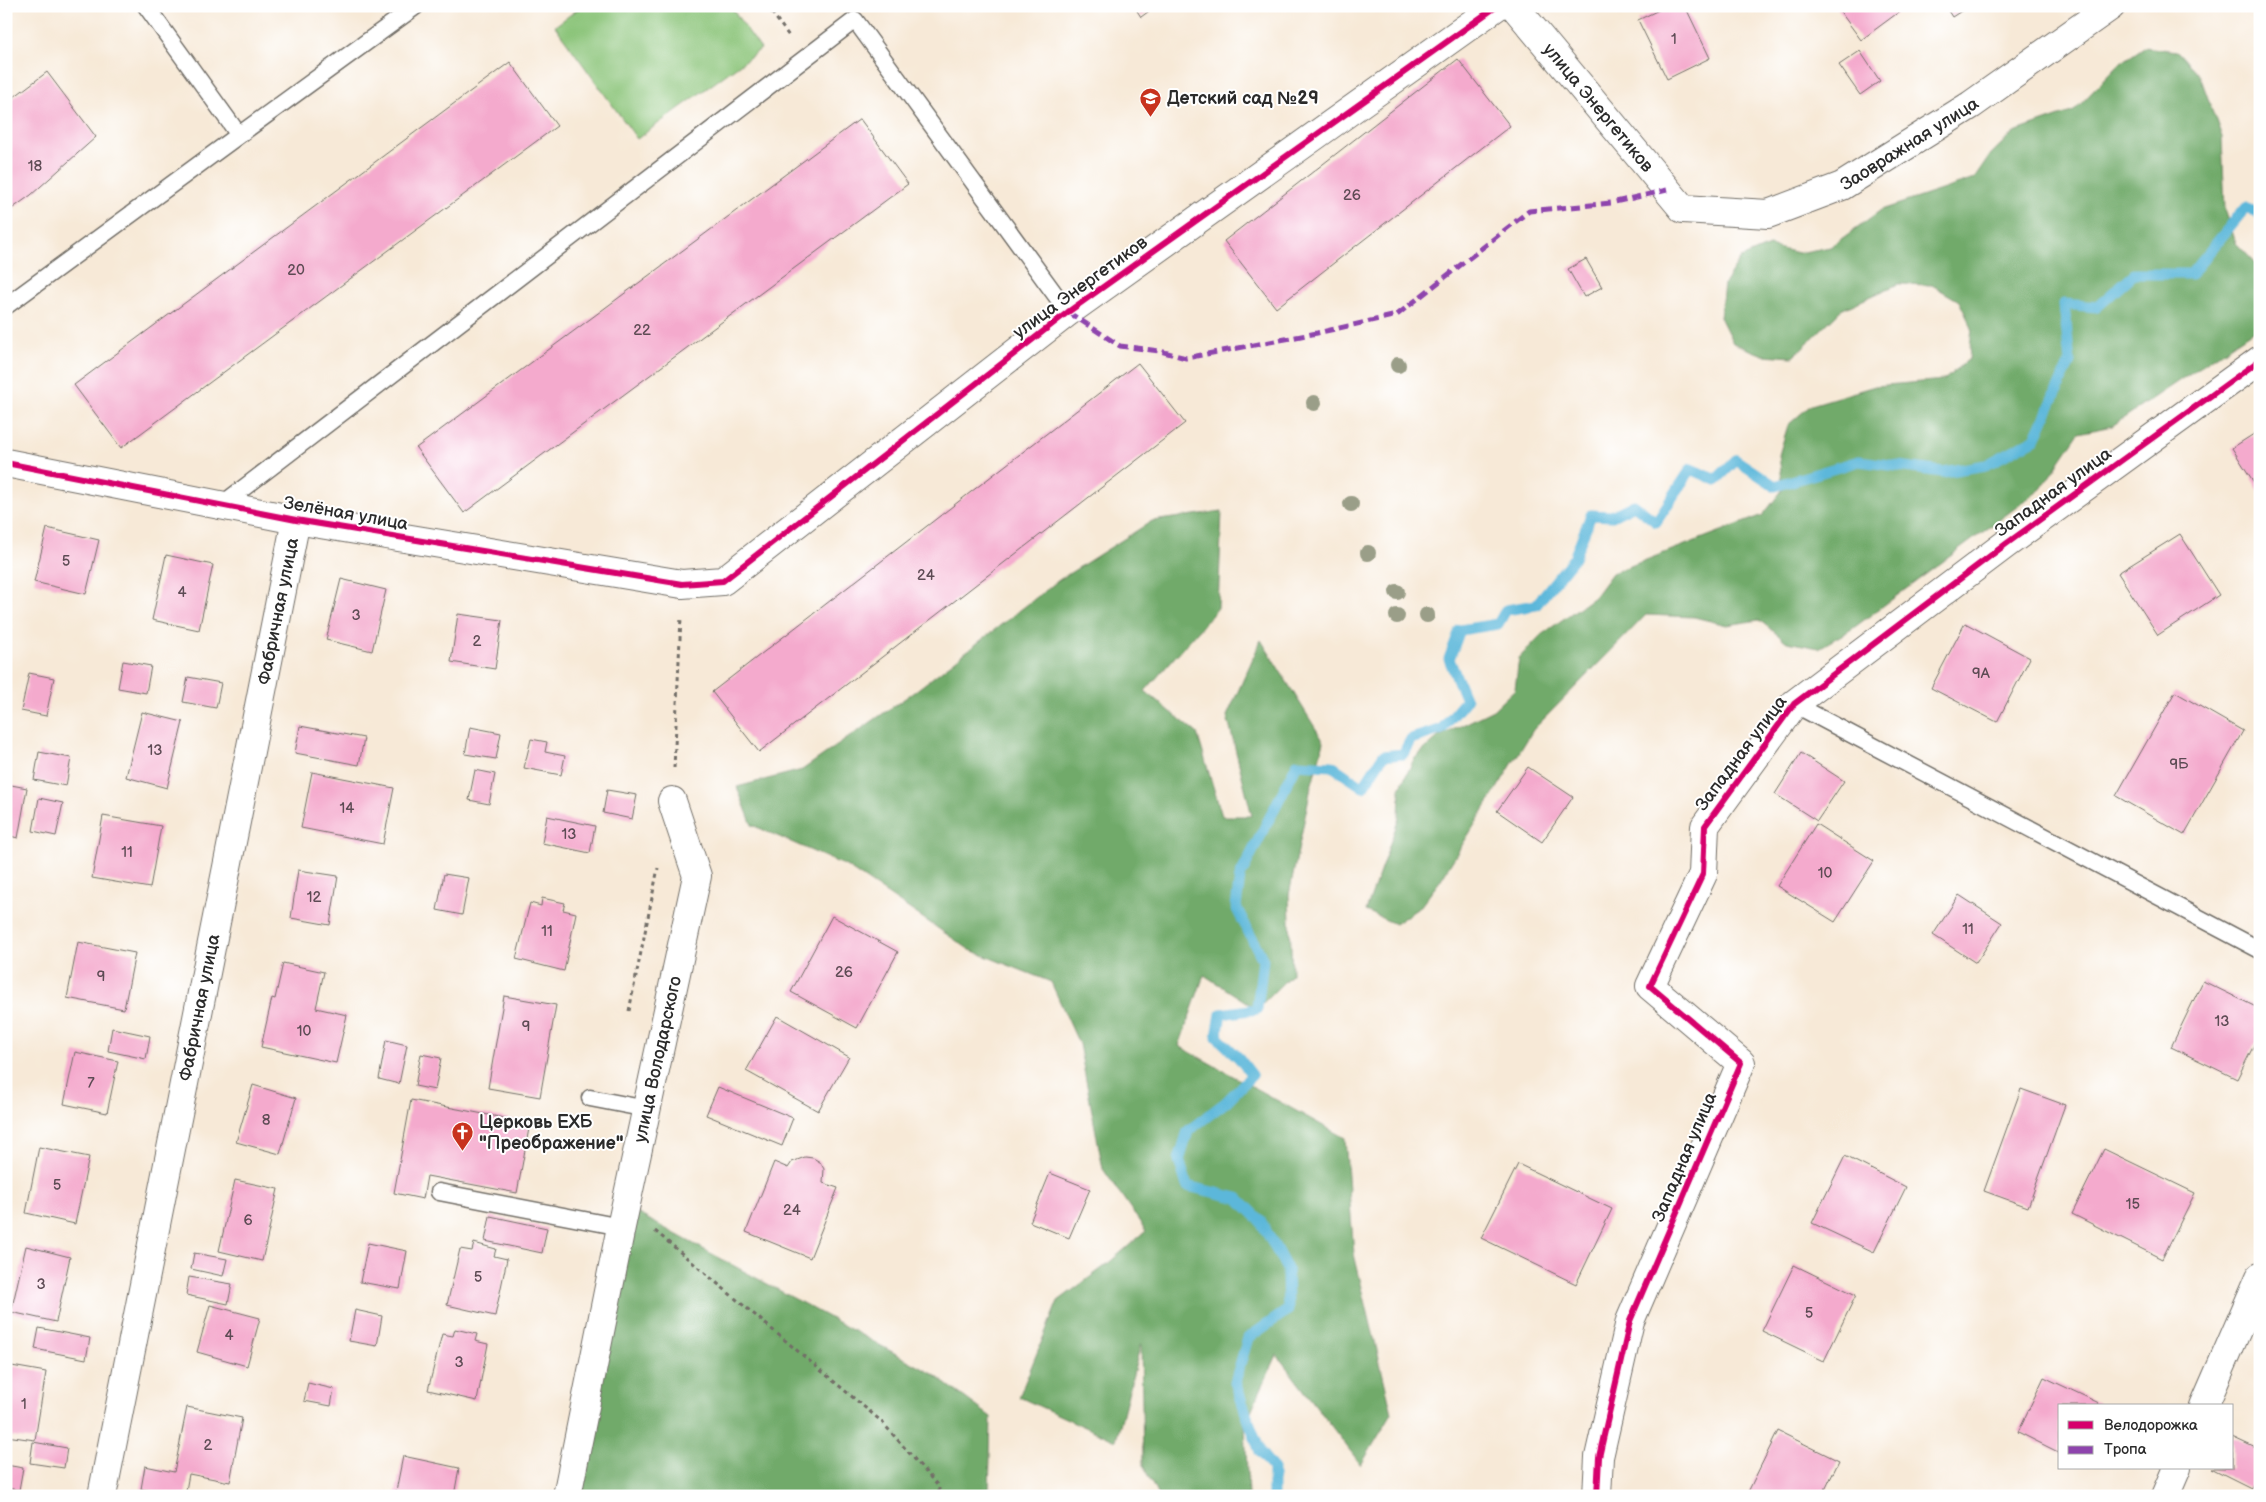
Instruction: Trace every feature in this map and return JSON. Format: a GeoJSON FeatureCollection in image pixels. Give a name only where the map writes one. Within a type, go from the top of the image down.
{"type":"FeatureCollection","features":[{"type":"Feature","properties":{"kind":"street","name":"улица Энергетиков"},"geometry":{"type":"LineString","coordinates":[[682,584],[723,580],[1068,312],[1497,6]]}},
{"type":"Feature","properties":{"kind":"street","name":"улица Энергетиков"},"geometry":{"type":"LineString","coordinates":[[1514,6],[1683,209]]}},
{"type":"Feature","properties":{"kind":"street","name":"Заовражная улица"},"geometry":{"type":"LineString","coordinates":[[1683,209],[1768,214],[1842,186],[1972,105],[2111,6]]}},
{"type":"Feature","properties":{"kind":"street","name":"Западная улица"},"geometry":{"type":"LineString","coordinates":[[1597,1496],[1599,1456],[1630,1321],[1741,1063],[1650,986],[1703,874],[1705,826],[1794,704],[2006,544],[2260,360]]}},
{"type":"Feature","properties":{"kind":"street","name":"Зелёная улица"},"geometry":{"type":"LineString","coordinates":[[6,464],[296,520],[682,584]]}},
{"type":"Feature","properties":{"kind":"street","name":"Фабричная улица"},"geometry":{"type":"LineString","coordinates":[[102,1496],[296,520]]}},
{"type":"Feature","properties":{"kind":"street","name":"улица Володарского"},"geometry":{"type":"LineString","coordinates":[[567,1496],[623,1217],[697,876],[672,801]]}},
{"type":"Feature","properties":{"kind":"street"},"geometry":{"type":"LineString","coordinates":[[2205,1404],[2260,1277]]}},
{"type":"Feature","properties":{"kind":"street"},"geometry":{"type":"LineString","coordinates":[[2165,1496],[2176,1470]]}},
{"type":"Feature","properties":{"kind":"lane"},"geometry":{"type":"LineString","coordinates":[[146,6],[239,135]]}},
{"type":"Feature","properties":{"kind":"lane"},"geometry":{"type":"LineString","coordinates":[[6,306],[416,6]]}},
{"type":"Feature","properties":{"kind":"lane"},"geometry":{"type":"LineString","coordinates":[[220,506],[855,20],[1068,312]]}},
{"type":"Feature","properties":{"kind":"lane"},"geometry":{"type":"LineString","coordinates":[[1794,704],[2260,950]]}},
{"type":"Feature","properties":{"kind":"lane"},"geometry":{"type":"LineString","coordinates":[[590,1098],[647,1109]]}},
{"type":"Feature","properties":{"kind":"lane"},"geometry":{"type":"LineString","coordinates":[[439,1192],[623,1217]]}},
{"type":"Feature","properties":{"kind":"path"},"geometry":{"type":"LineString","coordinates":[[767,6],[806,58]]}},
{"type":"Feature","properties":{"kind":"path"},"geometry":{"type":"LineString","coordinates":[[623,1217],[881,1421],[939,1487],[939,1496]]}},
{"type":"Feature","properties":{"kind":"green space"},"geometry":{"type":"Polygon","coordinates":[[[582,6],[730,6],[761,49],[637,139],[555,26],[582,6]]]}},
{"type":"Feature","properties":{"kind":"green space"},"geometry":{"type":"Polygon","coordinates":[[[2144,47],[2177,51],[2200,76],[2222,137],[2225,209],[2236,243],[2260,268],[2260,326],[2112,426],[2079,433],[2041,489],[1852,629],[1819,648],[1787,642],[1759,620],[1727,625],[1694,617],[1646,615],[1533,730],[1440,881],[1420,907],[1395,924],[1366,911],[1399,818],[1400,788],[1414,759],[1438,737],[1493,710],[1515,689],[1519,658],[1541,635],[1594,597],[1612,573],[1763,515],[1783,489],[1779,455],[1788,425],[1811,405],[1875,386],[1944,380],[1969,359],[1972,328],[1959,301],[1932,285],[1898,284],[1841,310],[1793,357],[1763,355],[1733,343],[1720,317],[1724,284],[1741,258],[1769,246],[1798,253],[1830,247],[1881,210],[1974,179],[1991,154],[2014,132],[2074,111],[2118,65],[2144,47]]]}},
{"type":"Feature","properties":{"kind":"green space"},"geometry":{"type":"Polygon","coordinates":[[[1222,511],[1218,608],[1145,691],[1197,733],[1222,816],[1252,816],[1227,716],[1261,640],[1324,742],[1311,787],[1289,895],[1292,974],[1257,1009],[1204,975],[1179,1046],[1345,1138],[1354,1254],[1392,1413],[1361,1465],[1277,1355],[1245,1424],[1248,1496],[1158,1496],[1143,1465],[1141,1343],[1116,1441],[1019,1397],[1058,1301],[1105,1266],[1146,1231],[1103,1169],[1079,1044],[1051,982],[970,950],[846,866],[752,825],[737,787],[802,770],[914,692],[1059,580],[1152,521],[1222,511]]]}},
{"type":"Feature","properties":{"kind":"green space"},"geometry":{"type":"Polygon","coordinates":[[[635,1212],[933,1374],[991,1417],[989,1496],[572,1496],[635,1212]]]}},
{"type":"Feature","properties":{"kind":"building"},"geometry":{"type":"Polygon","coordinates":[[[1134,6],[1156,6],[1141,17],[1134,6]]]}},
{"type":"Feature","properties":{"kind":"building"},"geometry":{"type":"Polygon","coordinates":[[[1667,6],[1685,6],[1710,58],[1667,79],[1638,20],[1667,6]]]}},
{"type":"Feature","properties":{"kind":"building"},"geometry":{"type":"Polygon","coordinates":[[[1836,6],[1907,6],[1861,40],[1836,6]]]}},
{"type":"Feature","properties":{"kind":"building"},"geometry":{"type":"Polygon","coordinates":[[[1945,6],[1969,6],[1952,17],[1945,6]]]}},
{"type":"Feature","properties":{"kind":"building"},"geometry":{"type":"Polygon","coordinates":[[[1860,51],[1880,81],[1860,95],[1839,65],[1860,51]]]}},
{"type":"Feature","properties":{"kind":"building"},"geometry":{"type":"Polygon","coordinates":[[[1458,59],[1510,126],[1276,308],[1224,241],[1458,59]]]}},
{"type":"Feature","properties":{"kind":"building"},"geometry":{"type":"Polygon","coordinates":[[[510,62],[557,126],[121,448],[74,385],[510,62]]]}},
{"type":"Feature","properties":{"kind":"building"},"geometry":{"type":"Polygon","coordinates":[[[47,72],[96,137],[31,195],[6,213],[6,103],[47,72]]]}},
{"type":"Feature","properties":{"kind":"building"},"geometry":{"type":"Polygon","coordinates":[[[860,119],[908,184],[464,513],[416,448],[860,119]]]}},
{"type":"Feature","properties":{"kind":"building"},"geometry":{"type":"Polygon","coordinates":[[[1586,259],[1602,287],[1584,297],[1568,269],[1586,259]]]}},
{"type":"Feature","properties":{"kind":"building"},"geometry":{"type":"Polygon","coordinates":[[[1138,363],[1185,423],[759,752],[712,692],[1138,363]]]}},
{"type":"Feature","properties":{"kind":"building"},"geometry":{"type":"Polygon","coordinates":[[[2260,430],[2260,492],[2232,448],[2260,430]]]}},
{"type":"Feature","properties":{"kind":"building"},"geometry":{"type":"Polygon","coordinates":[[[47,528],[99,540],[86,594],[34,582],[47,528]]]}},
{"type":"Feature","properties":{"kind":"building"},"geometry":{"type":"Polygon","coordinates":[[[2180,534],[2219,595],[2158,635],[2118,573],[2180,534]]]}},
{"type":"Feature","properties":{"kind":"building"},"geometry":{"type":"Polygon","coordinates":[[[166,555],[213,565],[199,630],[152,620],[166,555]]]}},
{"type":"Feature","properties":{"kind":"building"},"geometry":{"type":"Polygon","coordinates":[[[341,579],[386,590],[372,651],[326,640],[341,579]]]}},
{"type":"Feature","properties":{"kind":"building"},"geometry":{"type":"Polygon","coordinates":[[[458,614],[502,620],[495,669],[451,662],[458,614]]]}},
{"type":"Feature","properties":{"kind":"building"},"geometry":{"type":"Polygon","coordinates":[[[1965,623],[2030,658],[1997,722],[1931,688],[1965,623]]]}},
{"type":"Feature","properties":{"kind":"building"},"geometry":{"type":"Polygon","coordinates":[[[123,661],[151,666],[146,693],[118,688],[123,661]]]}},
{"type":"Feature","properties":{"kind":"building"},"geometry":{"type":"Polygon","coordinates":[[[29,673],[54,678],[46,716],[21,711],[29,673]]]}},
{"type":"Feature","properties":{"kind":"building"},"geometry":{"type":"Polygon","coordinates":[[[188,677],[221,683],[216,708],[183,702],[188,677]]]}},
{"type":"Feature","properties":{"kind":"building"},"geometry":{"type":"Polygon","coordinates":[[[2175,692],[2243,731],[2184,835],[2116,796],[2175,692]]]}},
{"type":"Feature","properties":{"kind":"building"},"geometry":{"type":"Polygon","coordinates":[[[142,712],[183,722],[167,788],[126,777],[142,712]]]}},
{"type":"Feature","properties":{"kind":"building"},"geometry":{"type":"Polygon","coordinates":[[[300,726],[364,738],[359,765],[295,753],[300,726]]]}},
{"type":"Feature","properties":{"kind":"building"},"geometry":{"type":"Polygon","coordinates":[[[470,727],[501,733],[496,759],[465,754],[470,727]]]}},
{"type":"Feature","properties":{"kind":"building"},"geometry":{"type":"Polygon","coordinates":[[[531,739],[547,742],[545,752],[565,756],[561,775],[524,768],[531,739]]]}},
{"type":"Feature","properties":{"kind":"building"},"geometry":{"type":"Polygon","coordinates":[[[39,752],[71,758],[66,786],[34,780],[39,752]]]}},
{"type":"Feature","properties":{"kind":"building"},"geometry":{"type":"Polygon","coordinates":[[[1801,753],[1844,781],[1817,821],[1775,794],[1801,753]]]}},
{"type":"Feature","properties":{"kind":"building"},"geometry":{"type":"Polygon","coordinates":[[[1528,767],[1573,797],[1542,842],[1497,811],[1528,767]]]}},
{"type":"Feature","properties":{"kind":"building"},"geometry":{"type":"Polygon","coordinates":[[[475,770],[495,774],[489,804],[469,800],[475,770]]]}},
{"type":"Feature","properties":{"kind":"building"},"geometry":{"type":"Polygon","coordinates":[[[312,772],[394,788],[383,844],[301,828],[312,772]]]}},
{"type":"Feature","properties":{"kind":"building"},"geometry":{"type":"Polygon","coordinates":[[[6,784],[27,788],[18,838],[6,835],[6,784]]]}},
{"type":"Feature","properties":{"kind":"building"},"geometry":{"type":"Polygon","coordinates":[[[607,790],[637,795],[632,819],[603,813],[607,790]]]}},
{"type":"Feature","properties":{"kind":"building"},"geometry":{"type":"Polygon","coordinates":[[[39,798],[63,803],[56,836],[33,831],[39,798]]]}},
{"type":"Feature","properties":{"kind":"building"},"geometry":{"type":"Polygon","coordinates":[[[103,816],[161,826],[150,888],[92,878],[103,816]]]}},
{"type":"Feature","properties":{"kind":"building"},"geometry":{"type":"Polygon","coordinates":[[[547,816],[595,826],[590,853],[542,843],[547,816]]]}},
{"type":"Feature","properties":{"kind":"building"},"geometry":{"type":"Polygon","coordinates":[[[1816,824],[1874,861],[1835,922],[1777,886],[1816,824]]]}},
{"type":"Feature","properties":{"kind":"building"},"geometry":{"type":"Polygon","coordinates":[[[298,870],[338,876],[330,925],[291,918],[298,870]]]}},
{"type":"Feature","properties":{"kind":"building"},"geometry":{"type":"Polygon","coordinates":[[[444,874],[469,878],[462,915],[437,910],[444,874]]]}},
{"type":"Feature","properties":{"kind":"building"},"geometry":{"type":"Polygon","coordinates":[[[1959,895],[2002,923],[1976,963],[1933,935],[1959,895]]]}},
{"type":"Feature","properties":{"kind":"building"},"geometry":{"type":"Polygon","coordinates":[[[542,898],[565,903],[563,910],[576,913],[564,971],[516,959],[530,903],[541,906],[542,898]]]}},
{"type":"Feature","properties":{"kind":"building"},"geometry":{"type":"Polygon","coordinates":[[[832,916],[898,952],[857,1028],[791,992],[832,916]]]}},
{"type":"Feature","properties":{"kind":"building"},"geometry":{"type":"Polygon","coordinates":[[[78,942],[135,953],[124,1009],[67,998],[78,942]]]}},
{"type":"Feature","properties":{"kind":"building"},"geometry":{"type":"Polygon","coordinates":[[[283,963],[324,972],[316,1008],[347,1015],[336,1063],[261,1047],[272,998],[275,999],[283,963]]]}},
{"type":"Feature","properties":{"kind":"building"},"geometry":{"type":"Polygon","coordinates":[[[2203,981],[2260,1009],[2260,1033],[2237,1079],[2171,1047],[2203,981]]]}},
{"type":"Feature","properties":{"kind":"building"},"geometry":{"type":"Polygon","coordinates":[[[504,996],[556,1005],[540,1097],[488,1088],[504,996]]]}},
{"type":"Feature","properties":{"kind":"building"},"geometry":{"type":"Polygon","coordinates":[[[777,1016],[849,1057],[818,1111],[746,1071],[777,1016]]]}},
{"type":"Feature","properties":{"kind":"building"},"geometry":{"type":"Polygon","coordinates":[[[112,1028],[150,1036],[146,1059],[108,1051],[112,1028]]]}},
{"type":"Feature","properties":{"kind":"building"},"geometry":{"type":"Polygon","coordinates":[[[386,1040],[407,1045],[399,1084],[379,1079],[386,1040]]]}},
{"type":"Feature","properties":{"kind":"building"},"geometry":{"type":"Polygon","coordinates":[[[75,1052],[118,1061],[107,1113],[64,1104],[75,1052]]]}},
{"type":"Feature","properties":{"kind":"building"},"geometry":{"type":"Polygon","coordinates":[[[421,1054],[441,1058],[435,1090],[415,1086],[421,1054]]]}},
{"type":"Feature","properties":{"kind":"building"},"geometry":{"type":"Polygon","coordinates":[[[253,1085],[296,1098],[280,1154],[236,1142],[253,1085]]]}},
{"type":"Feature","properties":{"kind":"building"},"geometry":{"type":"Polygon","coordinates":[[[718,1087],[793,1118],[782,1146],[706,1115],[718,1087]]]}},
{"type":"Feature","properties":{"kind":"building"},"geometry":{"type":"Polygon","coordinates":[[[2021,1089],[2065,1105],[2028,1207],[1984,1191],[2021,1089]]]}},
{"type":"Feature","properties":{"kind":"building","name":"Церковь ЕХБ \"Преображение\""},"geometry":{"type":"Polygon","coordinates":[[[411,1100],[530,1123],[517,1193],[427,1176],[423,1199],[394,1193],[411,1100]]]}},
{"type":"Feature","properties":{"kind":"building"},"geometry":{"type":"Polygon","coordinates":[[[39,1147],[89,1157],[75,1224],[26,1213],[39,1147]]]}},
{"type":"Feature","properties":{"kind":"building"},"geometry":{"type":"Polygon","coordinates":[[[2104,1149],[2195,1193],[2162,1259],[2072,1214],[2104,1149]]]}},
{"type":"Feature","properties":{"kind":"building"},"geometry":{"type":"Polygon","coordinates":[[[1845,1156],[1906,1187],[1874,1252],[1812,1223],[1845,1156]]]}},
{"type":"Feature","properties":{"kind":"building"},"geometry":{"type":"Polygon","coordinates":[[[805,1157],[813,1158],[820,1162],[824,1169],[823,1183],[838,1188],[810,1258],[746,1232],[774,1162],[788,1168],[792,1162],[805,1157]]]}},
{"type":"Feature","properties":{"kind":"building"},"geometry":{"type":"Polygon","coordinates":[[[1518,1164],[1612,1209],[1576,1284],[1481,1238],[1518,1164]]]}},
{"type":"Feature","properties":{"kind":"building"},"geometry":{"type":"Polygon","coordinates":[[[1050,1173],[1090,1189],[1069,1238],[1030,1222],[1050,1173]]]}},
{"type":"Feature","properties":{"kind":"building"},"geometry":{"type":"Polygon","coordinates":[[[235,1180],[278,1189],[262,1261],[219,1251],[235,1180]]]}},
{"type":"Feature","properties":{"kind":"building"},"geometry":{"type":"Polygon","coordinates":[[[490,1216],[547,1228],[542,1253],[485,1241],[490,1216]]]}},
{"type":"Feature","properties":{"kind":"building"},"geometry":{"type":"Polygon","coordinates":[[[368,1243],[407,1251],[400,1289],[360,1282],[368,1243]]]}},
{"type":"Feature","properties":{"kind":"building"},"geometry":{"type":"Polygon","coordinates":[[[474,1243],[496,1249],[494,1256],[507,1259],[495,1316],[447,1305],[460,1249],[472,1251],[474,1243]]]}},
{"type":"Feature","properties":{"kind":"building"},"geometry":{"type":"Polygon","coordinates":[[[26,1246],[70,1257],[56,1322],[11,1312],[26,1246]]]}},
{"type":"Feature","properties":{"kind":"building"},"geometry":{"type":"Polygon","coordinates":[[[194,1253],[227,1259],[223,1276],[191,1269],[194,1253]]]}},
{"type":"Feature","properties":{"kind":"building"},"geometry":{"type":"Polygon","coordinates":[[[1794,1265],[1856,1295],[1824,1361],[1762,1331],[1794,1265]]]}},
{"type":"Feature","properties":{"kind":"building"},"geometry":{"type":"Polygon","coordinates":[[[189,1277],[232,1284],[228,1304],[186,1295],[189,1277]]]}},
{"type":"Feature","properties":{"kind":"building"},"geometry":{"type":"Polygon","coordinates":[[[210,1305],[260,1318],[247,1366],[197,1352],[210,1305]]]}},
{"type":"Feature","properties":{"kind":"building"},"geometry":{"type":"Polygon","coordinates":[[[355,1310],[382,1316],[377,1346],[349,1341],[355,1310]]]}},
{"type":"Feature","properties":{"kind":"building"},"geometry":{"type":"Polygon","coordinates":[[[39,1328],[90,1338],[86,1359],[35,1349],[39,1328]]]}},
{"type":"Feature","properties":{"kind":"building"},"geometry":{"type":"Polygon","coordinates":[[[455,1329],[477,1334],[475,1341],[488,1344],[477,1401],[428,1390],[442,1334],[453,1336],[455,1329]]]}},
{"type":"Feature","properties":{"kind":"building"},"geometry":{"type":"Polygon","coordinates":[[[6,1365],[46,1372],[35,1440],[6,1436],[6,1365]]]}},
{"type":"Feature","properties":{"kind":"building"},"geometry":{"type":"Polygon","coordinates":[[[2044,1377],[2099,1403],[2058,1404],[2058,1452],[2018,1432],[2044,1377]]]}},
{"type":"Feature","properties":{"kind":"building"},"geometry":{"type":"Polygon","coordinates":[[[308,1383],[334,1389],[331,1406],[304,1401],[308,1383]]]}},
{"type":"Feature","properties":{"kind":"building"},"geometry":{"type":"Polygon","coordinates":[[[187,1407],[242,1418],[230,1482],[189,1474],[185,1496],[141,1489],[145,1466],[174,1472],[187,1407]]]}},
{"type":"Feature","properties":{"kind":"building"},"geometry":{"type":"Polygon","coordinates":[[[1778,1431],[1839,1461],[1822,1496],[1756,1496],[1748,1492],[1778,1431]]]}},
{"type":"Feature","properties":{"kind":"building"},"geometry":{"type":"Polygon","coordinates":[[[2234,1438],[2260,1450],[2260,1469],[2251,1488],[2215,1470],[2234,1470],[2234,1438]]]}},
{"type":"Feature","properties":{"kind":"building"},"geometry":{"type":"Polygon","coordinates":[[[33,1442],[67,1448],[64,1468],[30,1463],[33,1442]]]}},
{"type":"Feature","properties":{"kind":"building"},"geometry":{"type":"Polygon","coordinates":[[[403,1456],[459,1468],[454,1496],[395,1496],[403,1456]]]}},
{"type":"Feature","properties":{"kind":"building"},"geometry":{"type":"Polygon","coordinates":[[[6,1465],[23,1468],[19,1490],[6,1488],[6,1465]]]}},
{"type":"Feature","properties":{"kind":"waterway"},"geometry":{"type":"LineString","coordinates":[[1273,1496],[1273,1468],[1260,1452],[1235,1382],[1248,1338],[1288,1310],[1287,1269],[1260,1220],[1238,1198],[1187,1186],[1179,1160],[1188,1131],[1226,1102],[1252,1075],[1239,1058],[1217,1037],[1221,1014],[1257,1009],[1263,960],[1236,907],[1240,876],[1297,764],[1332,766],[1363,787],[1383,756],[1403,754],[1411,739],[1442,729],[1466,700],[1449,659],[1460,630],[1498,624],[1506,610],[1536,605],[1574,558],[1591,515],[1612,516],[1634,505],[1656,522],[1691,469],[1716,480],[1736,460],[1775,486],[1859,461],[1943,472],[1986,465],[2035,439],[2070,362],[2064,304],[2097,307],[2134,274],[2191,274],[2246,207],[2260,215]]}},
{"type":"Feature","properties":{"kind":"marked path"},"geometry":{"type":"LineString","coordinates":[[1068,312],[1120,346],[1160,351],[1186,358],[1317,333],[1397,315],[1529,211],[1611,203],[1667,190]]}},
{"type":"Feature","properties":{"kind":"cycle path"},"geometry":{"type":"LineString","coordinates":[[6,463],[296,520],[682,584],[723,581],[1068,312],[1497,6]]}},
{"type":"Feature","properties":{"kind":"cycle path"},"geometry":{"type":"LineString","coordinates":[[1597,1496],[1599,1457],[1630,1321],[1741,1063],[1650,986],[1703,874],[1705,826],[1794,704],[2006,544],[2260,360]]}},
{"type":"Feature","properties":{"kind":"place","name":"Детский сад №29"},"geometry":{"type":"Point","coordinates":[1151,117]}},
{"type":"Feature","properties":{"kind":"place","name":"Церковь ЕХБ \"Преображение\""},"geometry":{"type":"Point","coordinates":[463,1151]}}]}
